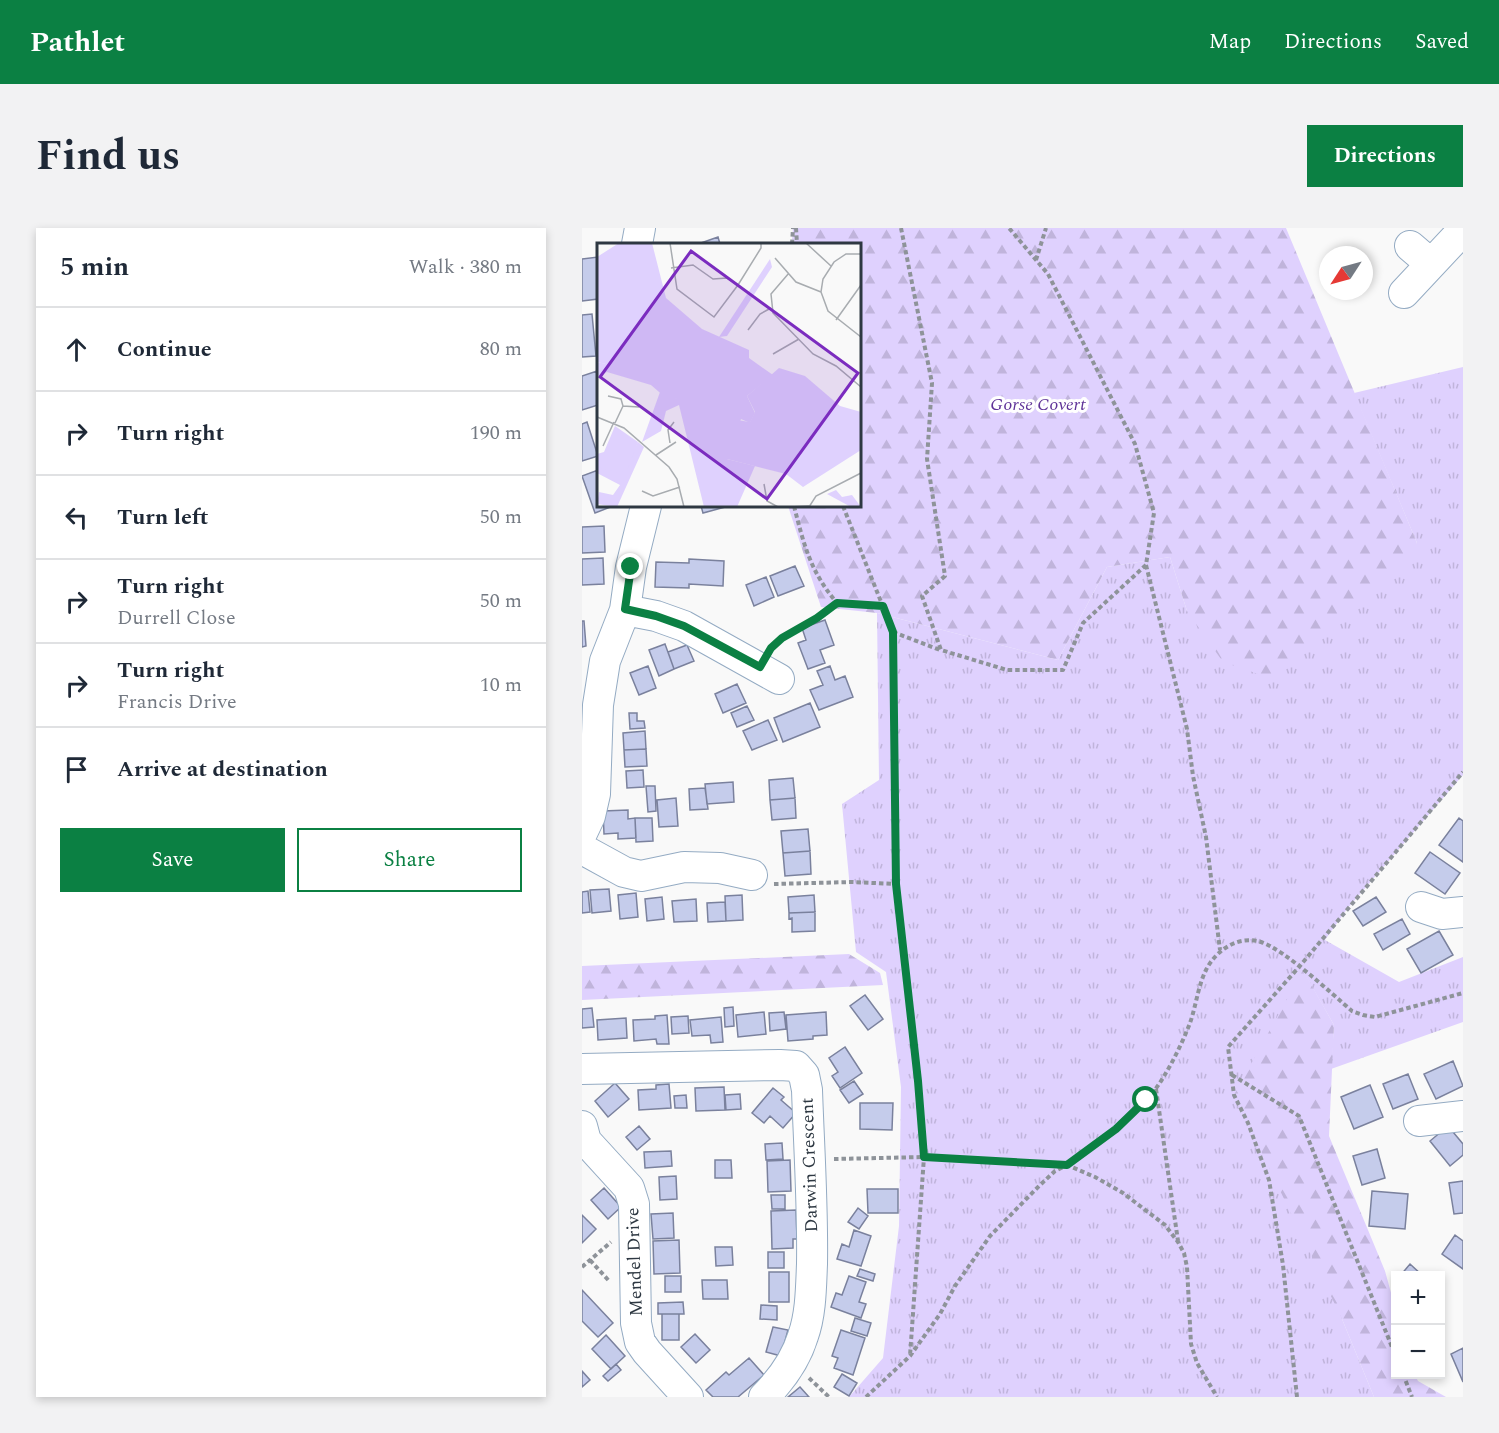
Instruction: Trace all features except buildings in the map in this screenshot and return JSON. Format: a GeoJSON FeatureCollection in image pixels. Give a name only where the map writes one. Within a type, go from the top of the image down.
{"type":"FeatureCollection","features":[{"type":"Feature","properties":{"kind":"street"},"geometry":{"type":"LineString","coordinates":[[637,243],[640,228]]}},
{"type":"Feature","properties":{"kind":"street"},"geometry":{"type":"LineString","coordinates":[[1404,293],[1420,255],[1463,230]]}},
{"type":"Feature","properties":{"kind":"street"},"geometry":{"type":"LineString","coordinates":[[582,833],[590,816],[595,794],[598,705],[605,661],[625,609],[631,567],[646,507]]}},
{"type":"Feature","properties":{"kind":"street"},"geometry":{"type":"LineString","coordinates":[[625,609],[656,616],[684,626],[770,664]]}},
{"type":"Feature","properties":{"kind":"street"},"geometry":{"type":"LineString","coordinates":[[582,849],[624,872],[641,876],[723,859],[752,875]]}},
{"type":"Feature","properties":{"kind":"street"},"geometry":{"type":"LineString","coordinates":[[1421,907],[1442,914],[1463,912]]}},
{"type":"Feature","properties":{"kind":"street","name":"Darwin Crescent"},"geometry":{"type":"LineString","coordinates":[[582,1069],[780,1065],[796,1066],[804,1074],[807,1090],[812,1230],[811,1292],[803,1336],[788,1367],[764,1397]]}},
{"type":"Feature","properties":{"kind":"street"},"geometry":{"type":"LineString","coordinates":[[1419,1121],[1463,1116]]}},
{"type":"Feature","properties":{"kind":"street","name":"Mendel Drive"},"geometry":{"type":"LineString","coordinates":[[582,1126],[586,1141],[629,1188],[634,1204],[636,1323],[640,1342],[688,1397]]}},
{"type":"Feature","properties":{"kind":"path"},"geometry":{"type":"LineString","coordinates":[[792,243],[794,228]]}},
{"type":"Feature","properties":{"kind":"path"},"geometry":{"type":"LineString","coordinates":[[794,228],[797,243]]}},
{"type":"Feature","properties":{"kind":"path"},"geometry":{"type":"LineString","coordinates":[[902,228],[932,383],[927,459],[945,576],[922,596],[941,650]]}},
{"type":"Feature","properties":{"kind":"path"},"geometry":{"type":"LineString","coordinates":[[1009,228],[1048,274],[1135,444],[1154,513],[1146,565],[1187,729],[1210,867],[1220,950]]}},
{"type":"Feature","properties":{"kind":"path"},"geometry":{"type":"LineString","coordinates":[[1036,260],[1046,228]]}},
{"type":"Feature","properties":{"kind":"path"},"geometry":{"type":"LineString","coordinates":[[794,507],[807,558],[827,592],[837,603]]}},
{"type":"Feature","properties":{"kind":"path"},"geometry":{"type":"LineString","coordinates":[[843,507],[893,632],[896,884],[924,1157],[910,1356]]}},
{"type":"Feature","properties":{"kind":"path"},"geometry":{"type":"LineString","coordinates":[[893,632],[1006,670],[1063,670],[1083,623],[1146,565]]}},
{"type":"Feature","properties":{"kind":"path"},"geometry":{"type":"LineString","coordinates":[[770,664],[782,638],[817,618],[837,603],[883,606]]}},
{"type":"Feature","properties":{"kind":"path"},"geometry":{"type":"LineString","coordinates":[[1297,1397],[1283,1265],[1269,1180],[1248,1123],[1234,1095],[1228,1047],[1299,967],[1463,772]]}},
{"type":"Feature","properties":{"kind":"path"},"geometry":{"type":"LineString","coordinates":[[752,875],[767,884],[852,882],[896,884]]}},
{"type":"Feature","properties":{"kind":"path"},"geometry":{"type":"LineString","coordinates":[[866,1397],[910,1356],[990,1236],[1039,1186],[1133,1114],[1156,1089],[1190,1023],[1206,970],[1220,950],[1238,941],[1261,942],[1281,953],[1353,1011],[1363,1015],[1375,1017],[1463,993]]}},
{"type":"Feature","properties":{"kind":"path"},"geometry":{"type":"LineString","coordinates":[[1231,1074],[1299,1116],[1391,1347]]}},
{"type":"Feature","properties":{"kind":"path"},"geometry":{"type":"LineString","coordinates":[[1156,1089],[1178,1242],[1187,1267],[1191,1344],[1197,1363],[1217,1397]]}},
{"type":"Feature","properties":{"kind":"path"},"geometry":{"type":"LineString","coordinates":[[809,1160],[924,1157],[1067,1165],[1123,1193],[1166,1226],[1178,1242]]}},
{"type":"Feature","properties":{"kind":"path"},"geometry":{"type":"LineString","coordinates":[[1405,1379],[1412,1397]]}},
{"type":"Feature","properties":{"kind":"green space","name":"Gorse Covert"},"geometry":{"type":"Polygon","coordinates":[[[793,228],[1286,228],[1417,543],[1270,678],[1223,662],[1187,611],[1170,557],[1107,567],[1058,660],[877,613],[821,607],[788,507],[861,507],[861,243],[792,243],[793,228]]]}},
{"type":"Feature","properties":{"kind":"green space"},"geometry":{"type":"Polygon","coordinates":[[[1463,367],[1463,775],[1347,909],[1325,940],[1399,982],[1463,957],[1463,1022],[1331,1069],[1334,1025],[1303,971],[1342,1319],[1374,1397],[849,1397],[883,1358],[899,1226],[901,1087],[886,972],[856,952],[842,804],[879,780],[877,613],[1058,660],[1107,567],[1170,557],[1187,611],[1417,543],[1354,393],[1463,367]]]}},
{"type":"Feature","properties":{"kind":"green space"},"geometry":{"type":"Polygon","coordinates":[[[849,954],[880,973],[883,985],[582,1000],[582,966],[849,954]]]}},
{"type":"Feature","properties":{"kind":"green space"},"geometry":{"type":"Polygon","coordinates":[[[1303,970],[1334,1025],[1329,1136],[1385,1271],[1391,1293],[1391,1379],[1417,1379],[1446,1397],[1374,1397],[1342,1319],[1234,1095],[1303,970]]]}},
{"type":"Feature","properties":{"kind":"route"},"geometry":{"type":"LineString","coordinates":[[631,567],[625,609],[656,616],[684,626],[760,667],[771,648],[782,638],[817,618],[837,603],[883,606],[893,632],[896,884],[924,1157],[1067,1165],[1116,1129],[1146,1100]]}}]}
